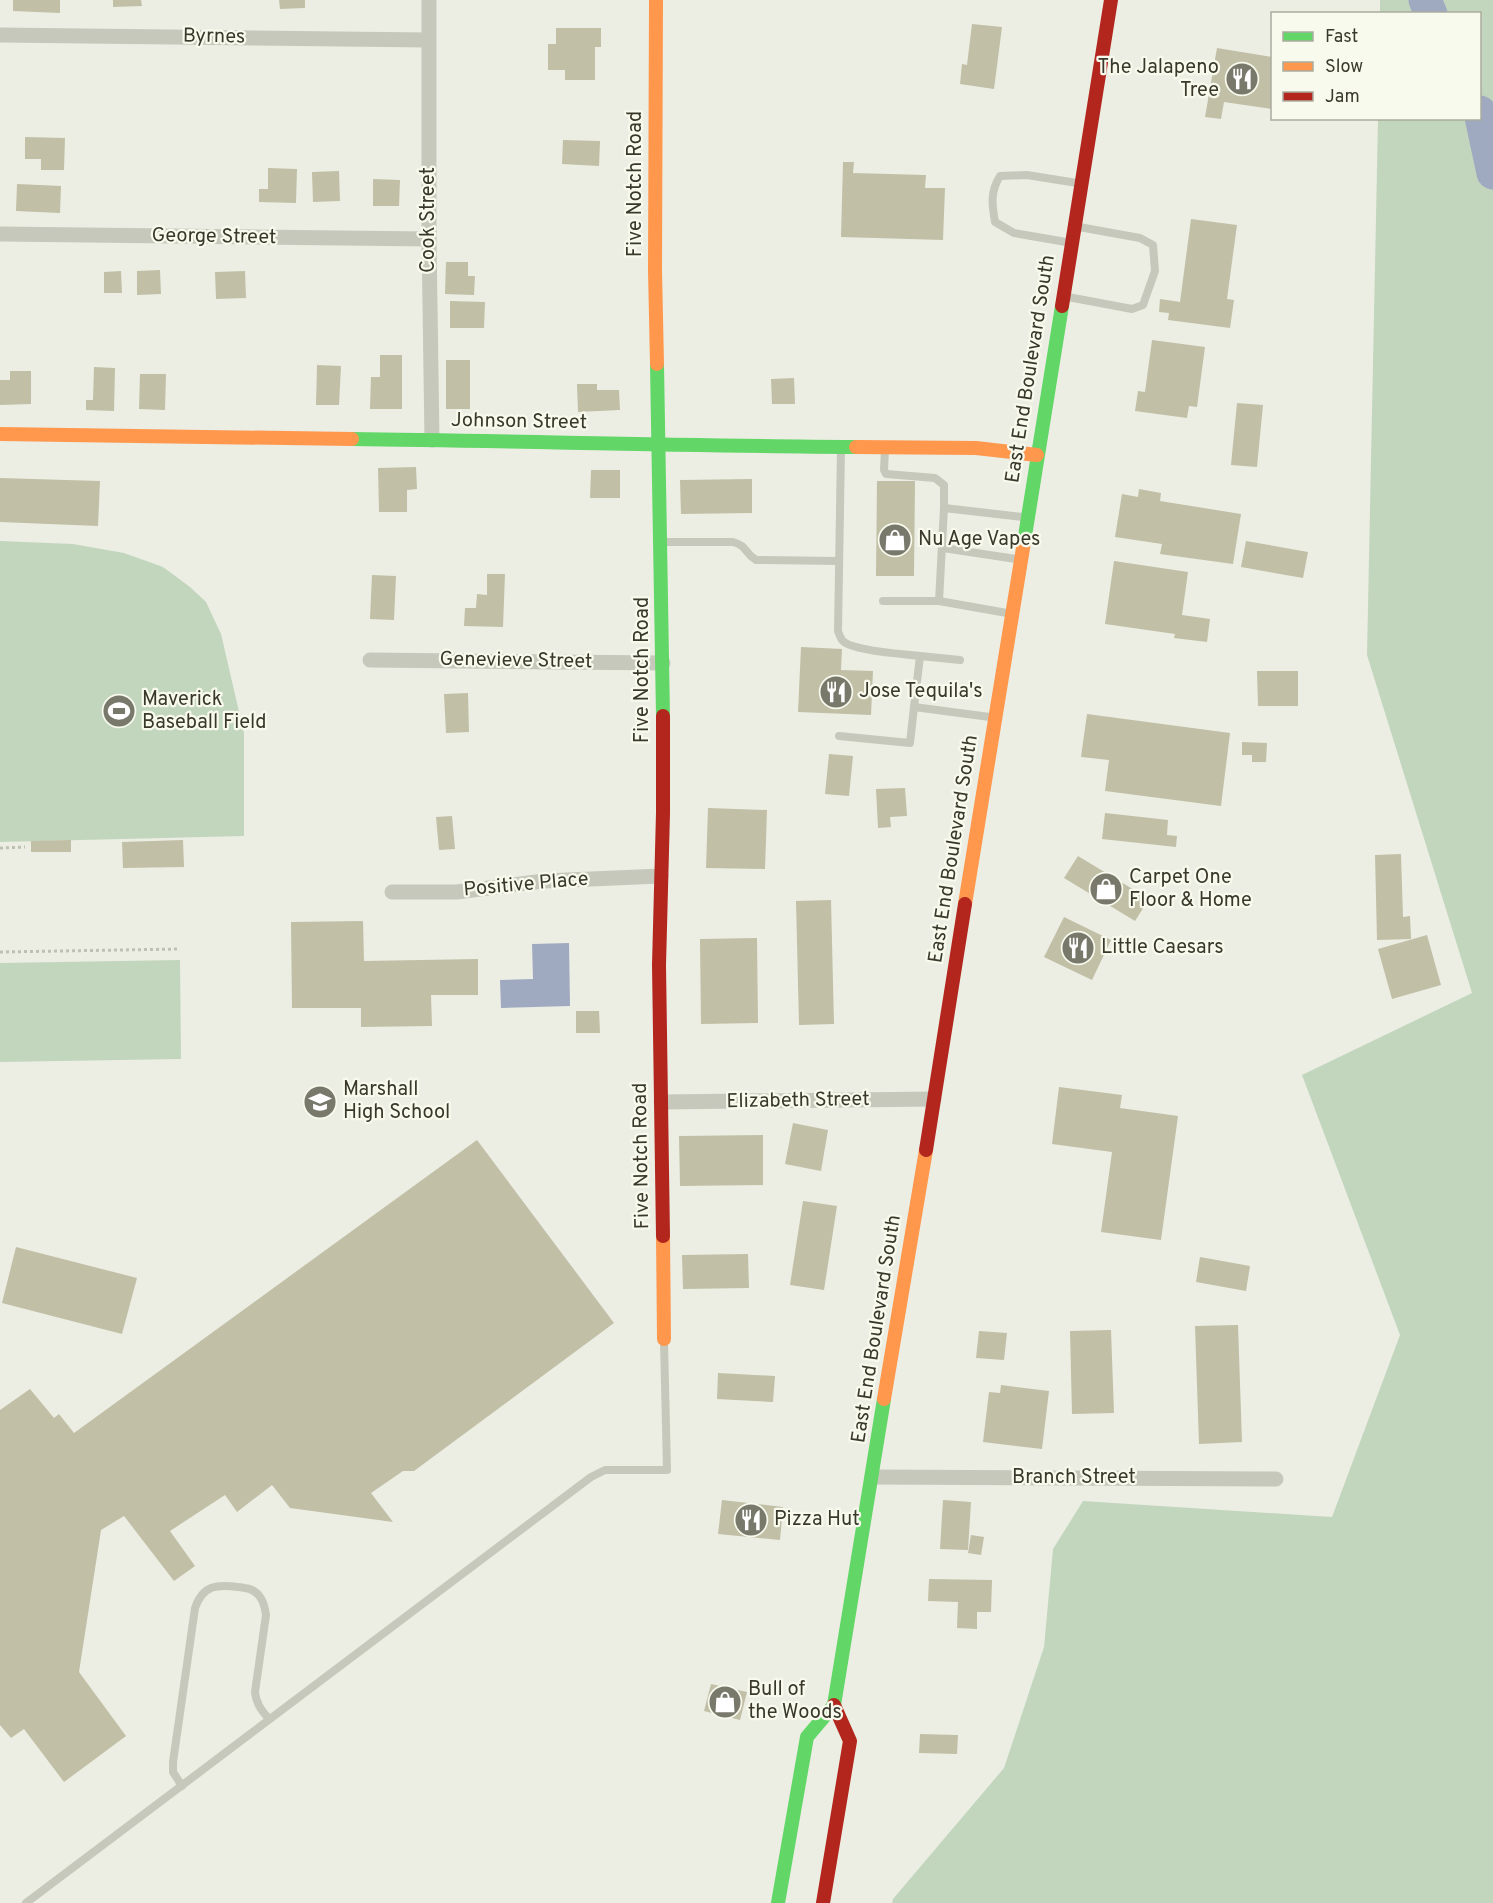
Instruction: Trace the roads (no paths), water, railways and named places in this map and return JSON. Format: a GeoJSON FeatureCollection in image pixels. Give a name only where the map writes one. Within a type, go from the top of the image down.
{"type":"FeatureCollection","features":[{"type":"Feature","properties":{"kind":"main road","name":"Five Notch Road"},"geometry":{"type":"LineString","coordinates":[[656,0],[655,270],[663,663],[663,813],[659,976],[664,1339]]}},
{"type":"Feature","properties":{"kind":"main road","name":"East End Boulevard South"},"geometry":{"type":"LineString","coordinates":[[778,1903],[807,1737],[834,1704],[1111,0]]}},
{"type":"Feature","properties":{"kind":"main road","name":"Johnson Street"},"geometry":{"type":"LineString","coordinates":[[0,434],[976,448],[1037,455]]}},
{"type":"Feature","properties":{"kind":"main road"},"geometry":{"type":"LineString","coordinates":[[824,1903],[850,1741],[834,1704]]}},
{"type":"Feature","properties":{"kind":"street","name":"Cook Street"},"geometry":{"type":"LineString","coordinates":[[429,0],[432,440]]}},
{"type":"Feature","properties":{"kind":"street","name":"Byrnes"},"geometry":{"type":"LineString","coordinates":[[0,35],[428,40]]}},
{"type":"Feature","properties":{"kind":"street","name":"George Street"},"geometry":{"type":"LineString","coordinates":[[0,234],[429,239]]}},
{"type":"Feature","properties":{"kind":"street","name":"Genevieve Street"},"geometry":{"type":"LineString","coordinates":[[370,660],[663,663]]}},
{"type":"Feature","properties":{"kind":"street","name":"Positive Place"},"geometry":{"type":"LineString","coordinates":[[392,892],[457,892],[543,881],[661,876]]}},
{"type":"Feature","properties":{"kind":"street","name":"Elizabeth Street"},"geometry":{"type":"LineString","coordinates":[[661,1102],[934,1099]]}},
{"type":"Feature","properties":{"kind":"street","name":"Branch Street"},"geometry":{"type":"LineString","coordinates":[[872,1476],[1276,1479]]}},
{"type":"Feature","properties":{"kind":"lane"},"geometry":{"type":"LineString","coordinates":[[1072,243],[1014,233],[995,222],[991,201],[994,185],[1000,176],[1027,175],[1081,184]]}},
{"type":"Feature","properties":{"kind":"lane"},"geometry":{"type":"LineString","coordinates":[[1063,296],[1132,309],[1143,305],[1155,271],[1153,245],[1140,238],[1074,226]]}},
{"type":"Feature","properties":{"kind":"lane"},"geometry":{"type":"LineString","coordinates":[[841,447],[838,631],[842,640],[858,648],[960,660]]}},
{"type":"Feature","properties":{"kind":"lane"},"geometry":{"type":"LineString","coordinates":[[885,447],[884,470],[886,474],[935,478],[944,485],[939,601]]}},
{"type":"Feature","properties":{"kind":"lane"},"geometry":{"type":"LineString","coordinates":[[944,508],[1027,517]]}},
{"type":"Feature","properties":{"kind":"lane"},"geometry":{"type":"LineString","coordinates":[[661,542],[733,542],[741,544],[749,556],[756,560],[840,561]]}},
{"type":"Feature","properties":{"kind":"lane"},"geometry":{"type":"LineString","coordinates":[[943,548],[1020,560]]}},
{"type":"Feature","properties":{"kind":"lane"},"geometry":{"type":"LineString","coordinates":[[883,601],[939,601],[1012,613]]}},
{"type":"Feature","properties":{"kind":"lane"},"geometry":{"type":"LineString","coordinates":[[839,736],[910,743],[920,656]]}},
{"type":"Feature","properties":{"kind":"lane"},"geometry":{"type":"LineString","coordinates":[[914,707],[995,717]]}},
{"type":"Feature","properties":{"kind":"lane"},"geometry":{"type":"LineString","coordinates":[[26,1903],[598,1472],[613,1469],[667,1470],[664,1339]]}},
{"type":"Feature","properties":{"kind":"lane"},"geometry":{"type":"LineString","coordinates":[[182,1786],[173,1772],[173,1762],[195,1608],[202,1595],[215,1586],[248,1588],[255,1591],[264,1605],[266,1615],[255,1692],[260,1709],[268,1719]]}},
{"type":"Feature","properties":{"kind":"water"},"geometry":{"type":"Polygon","coordinates":[[[569,943],[570,1006],[501,1008],[500,980],[533,979],[532,944],[569,943]]]}},
{"type":"Feature","properties":{"kind":"waterway"},"geometry":{"type":"LineString","coordinates":[[1425,0],[1430,12]]}},
{"type":"Feature","properties":{"kind":"waterway"},"geometry":{"type":"LineString","coordinates":[[1481,117],[1493,173]]}},
{"type":"Feature","properties":{"kind":"place","name":"The Jalapeno Tree"},"geometry":{"type":"Point","coordinates":[1242,79]}},
{"type":"Feature","properties":{"kind":"place","name":"Nu Age Vapes"},"geometry":{"type":"Point","coordinates":[895,540]}},
{"type":"Feature","properties":{"kind":"place","name":"Jose Tequila's"},"geometry":{"type":"Point","coordinates":[836,692]}},
{"type":"Feature","properties":{"kind":"place","name":"Maverick Baseball Field"},"geometry":{"type":"Point","coordinates":[119,711]}},
{"type":"Feature","properties":{"kind":"place","name":"Carpet One Floor & Home"},"geometry":{"type":"Point","coordinates":[1106,889]}},
{"type":"Feature","properties":{"kind":"place","name":"Little Caesars"},"geometry":{"type":"Point","coordinates":[1078,948]}},
{"type":"Feature","properties":{"kind":"place","name":"Marshall High School"},"geometry":{"type":"Point","coordinates":[320,1102]}},
{"type":"Feature","properties":{"kind":"place","name":"Pizza Hut"},"geometry":{"type":"Point","coordinates":[751,1520]}},
{"type":"Feature","properties":{"kind":"place","name":"Bull of the Woods"},"geometry":{"type":"Point","coordinates":[725,1702]}}]}
